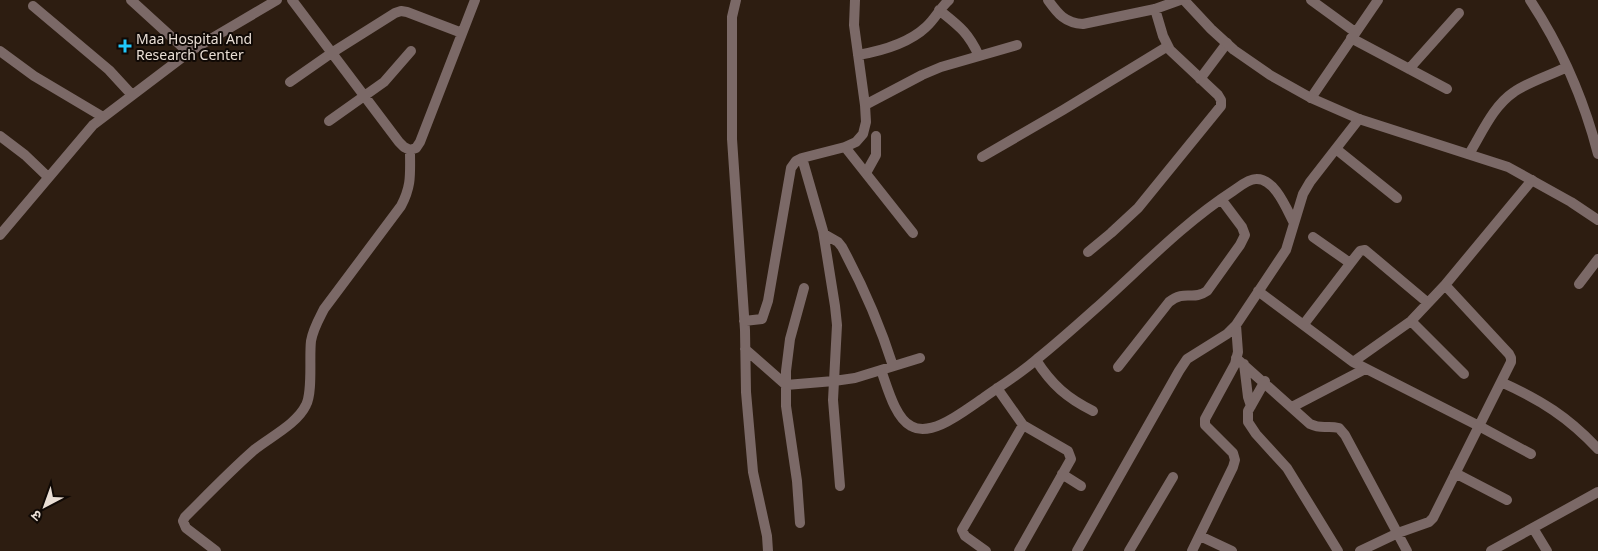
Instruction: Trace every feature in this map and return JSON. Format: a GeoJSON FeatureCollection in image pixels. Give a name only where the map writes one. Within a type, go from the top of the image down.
{"type":"FeatureCollection","features":[{"type":"Feature","properties":{"kind":"street"},"geometry":{"type":"LineString","coordinates":[[131,0],[188,52]]}},
{"type":"Feature","properties":{"kind":"street"},"geometry":{"type":"LineString","coordinates":[[0,235],[87,131],[103,117],[188,52],[277,0]]}},
{"type":"Feature","properties":{"kind":"street"},"geometry":{"type":"LineString","coordinates":[[292,0],[399,142],[410,150]]}},
{"type":"Feature","properties":{"kind":"street"},"geometry":{"type":"LineString","coordinates":[[410,150],[416,148],[420,142],[474,0]]}},
{"type":"Feature","properties":{"kind":"street"},"geometry":{"type":"LineString","coordinates":[[736,0],[732,18],[732,139],[744,321],[746,392],[753,472],[767,536],[768,551]]}},
{"type":"Feature","properties":{"kind":"street"},"geometry":{"type":"LineString","coordinates":[[744,321],[762,320],[768,301],[792,168],[796,161],[845,147],[856,142],[863,134],[866,122],[865,105],[854,25],[855,0]]}},
{"type":"Feature","properties":{"kind":"street"},"geometry":{"type":"LineString","coordinates":[[858,55],[888,49],[918,33],[926,27],[949,0]]}},
{"type":"Feature","properties":{"kind":"street"},"geometry":{"type":"LineString","coordinates":[[1048,0],[1058,14],[1072,23],[1083,24],[1155,9],[1180,0]]}},
{"type":"Feature","properties":{"kind":"street"},"geometry":{"type":"LineString","coordinates":[[1184,0],[1227,43],[1270,75],[1311,98],[1359,119],[1508,167],[1571,202],[1598,220]]}},
{"type":"Feature","properties":{"kind":"street"},"geometry":{"type":"LineString","coordinates":[[1311,0],[1353,35],[1409,69],[1447,89]]}},
{"type":"Feature","properties":{"kind":"street"},"geometry":{"type":"LineString","coordinates":[[1311,98],[1378,0]]}},
{"type":"Feature","properties":{"kind":"street"},"geometry":{"type":"LineString","coordinates":[[1531,0],[1567,67],[1579,96],[1598,154]]}},
{"type":"Feature","properties":{"kind":"street"},"geometry":{"type":"LineString","coordinates":[[33,6],[109,70],[132,95]]}},
{"type":"Feature","properties":{"kind":"street"},"geometry":{"type":"LineString","coordinates":[[1088,252],[1111,234],[1138,208],[1221,106],[1221,100],[1168,46],[1155,9]]}},
{"type":"Feature","properties":{"kind":"street"},"geometry":{"type":"LineString","coordinates":[[939,10],[963,29],[969,36],[979,56]]}},
{"type":"Feature","properties":{"kind":"street"},"geometry":{"type":"LineString","coordinates":[[290,82],[333,52],[401,11],[462,33]]}},
{"type":"Feature","properties":{"kind":"street"},"geometry":{"type":"LineString","coordinates":[[1409,69],[1459,13]]}},
{"type":"Feature","properties":{"kind":"street"},"geometry":{"type":"LineString","coordinates":[[1200,79],[1227,43]]}},
{"type":"Feature","properties":{"kind":"street"},"geometry":{"type":"LineString","coordinates":[[865,105],[941,67],[1017,45]]}},
{"type":"Feature","properties":{"kind":"street"},"geometry":{"type":"LineString","coordinates":[[982,157],[1168,46]]}},
{"type":"Feature","properties":{"kind":"street"},"geometry":{"type":"LineString","coordinates":[[0,51],[34,76],[103,117]]}},
{"type":"Feature","properties":{"kind":"street"},"geometry":{"type":"LineString","coordinates":[[329,122],[384,82],[411,51]]}},
{"type":"Feature","properties":{"kind":"street"},"geometry":{"type":"LineString","coordinates":[[1469,154],[1494,113],[1503,102],[1515,92],[1567,67]]}},
{"type":"Feature","properties":{"kind":"street"},"geometry":{"type":"LineString","coordinates":[[1077,551],[1187,359],[1227,334],[1236,325],[1286,250],[1303,194],[1310,182],[1359,119]]}},
{"type":"Feature","properties":{"kind":"street"},"geometry":{"type":"LineString","coordinates":[[0,136],[25,155],[48,177]]}},
{"type":"Feature","properties":{"kind":"street"},"geometry":{"type":"LineString","coordinates":[[866,173],[876,155],[876,136]]}},
{"type":"Feature","properties":{"kind":"street"},"geometry":{"type":"LineString","coordinates":[[845,147],[913,233]]}},
{"type":"Feature","properties":{"kind":"street"},"geometry":{"type":"LineString","coordinates":[[1336,149],[1397,198]]}},
{"type":"Feature","properties":{"kind":"street"},"geometry":{"type":"LineString","coordinates":[[216,551],[186,528],[183,521],[232,471],[256,449],[295,419],[307,404],[311,339],[316,324],[324,309],[401,206],[408,192],[410,180],[410,150]]}},
{"type":"Feature","properties":{"kind":"street"},"geometry":{"type":"LineString","coordinates":[[802,158],[824,234],[837,326],[833,400],[840,486]]}},
{"type":"Feature","properties":{"kind":"street"},"geometry":{"type":"LineString","coordinates":[[881,370],[893,402],[903,420],[911,427],[922,429],[938,426],[959,415],[1036,360],[1196,217],[1246,182],[1257,179],[1267,182],[1276,191],[1294,223]]}},
{"type":"Feature","properties":{"kind":"street"},"geometry":{"type":"LineString","coordinates":[[1354,362],[1411,321],[1445,285],[1532,180]]}},
{"type":"Feature","properties":{"kind":"street"},"geometry":{"type":"LineString","coordinates":[[1118,366],[1168,302],[1175,296],[1183,294],[1202,295],[1207,291],[1240,245],[1244,235],[1242,227],[1221,198]]}},
{"type":"Feature","properties":{"kind":"street"},"geometry":{"type":"LineString","coordinates":[[824,234],[838,242],[847,256],[869,301],[894,366]]}},
{"type":"Feature","properties":{"kind":"street"},"geometry":{"type":"LineString","coordinates":[[1313,237],[1350,263]]}},
{"type":"Feature","properties":{"kind":"street"},"geometry":{"type":"LineString","coordinates":[[1304,324],[1350,263],[1360,251],[1364,250],[1428,303]]}},
{"type":"Feature","properties":{"kind":"street"},"geometry":{"type":"LineString","coordinates":[[1578,284],[1598,259]]}},
{"type":"Feature","properties":{"kind":"street"},"geometry":{"type":"LineString","coordinates":[[1360,551],[1429,522],[1433,518],[1511,362],[1509,354],[1445,285]]}},
{"type":"Feature","properties":{"kind":"street"},"geometry":{"type":"LineString","coordinates":[[800,523],[797,481],[786,406],[786,371],[790,339],[804,288]]}},
{"type":"Feature","properties":{"kind":"street"},"geometry":{"type":"LineString","coordinates":[[1258,291],[1354,362],[1530,454]]}},
{"type":"Feature","properties":{"kind":"street"},"geometry":{"type":"LineString","coordinates":[[1411,321],[1464,374]]}},
{"type":"Feature","properties":{"kind":"street"},"geometry":{"type":"LineString","coordinates":[[1236,325],[1239,358],[1248,397],[1252,406]]}},
{"type":"Feature","properties":{"kind":"street"},"geometry":{"type":"LineString","coordinates":[[1227,334],[1239,358],[1310,424],[1320,428],[1331,426],[1339,428],[1407,551]]}},
{"type":"Feature","properties":{"kind":"street"},"geometry":{"type":"LineString","coordinates":[[745,349],[786,385],[855,378],[920,358]]}},
{"type":"Feature","properties":{"kind":"street"},"geometry":{"type":"LineString","coordinates":[[1192,551],[1235,460],[1233,453],[1205,425],[1205,420],[1239,358]]}},
{"type":"Feature","properties":{"kind":"street"},"geometry":{"type":"LineString","coordinates":[[1036,360],[1046,376],[1060,390],[1076,402],[1093,411]]}},
{"type":"Feature","properties":{"kind":"street"},"geometry":{"type":"LineString","coordinates":[[1292,407],[1365,368]]}},
{"type":"Feature","properties":{"kind":"street"},"geometry":{"type":"LineString","coordinates":[[1265,382],[1248,411],[1248,422],[1256,434],[1287,468],[1338,551]]}},
{"type":"Feature","properties":{"kind":"street"},"geometry":{"type":"LineString","coordinates":[[1501,382],[1530,395],[1557,412],[1581,431],[1598,449]]}},
{"type":"Feature","properties":{"kind":"street"},"geometry":{"type":"LineString","coordinates":[[997,388],[1023,425],[1068,451],[1071,459],[1019,551]]}},
{"type":"Feature","properties":{"kind":"street"},"geometry":{"type":"LineString","coordinates":[[986,551],[965,536],[962,530],[1023,425]]}},
{"type":"Feature","properties":{"kind":"street"},"geometry":{"type":"LineString","coordinates":[[1062,474],[1082,486]]}},
{"type":"Feature","properties":{"kind":"street"},"geometry":{"type":"LineString","coordinates":[[1455,474],[1507,500]]}},
{"type":"Feature","properties":{"kind":"street"},"geometry":{"type":"LineString","coordinates":[[1129,551],[1172,477]]}},
{"type":"Feature","properties":{"kind":"street"},"geometry":{"type":"LineString","coordinates":[[1491,551],[1598,492]]}},
{"type":"Feature","properties":{"kind":"street"},"geometry":{"type":"LineString","coordinates":[[1533,528],[1546,551]]}},
{"type":"Feature","properties":{"kind":"street"},"geometry":{"type":"LineString","coordinates":[[1200,536],[1232,551]]}},
{"type":"Feature","properties":{"kind":"place","name":"Maa Hospital And Research Center"},"geometry":{"type":"Point","coordinates":[125,46]}}]}
